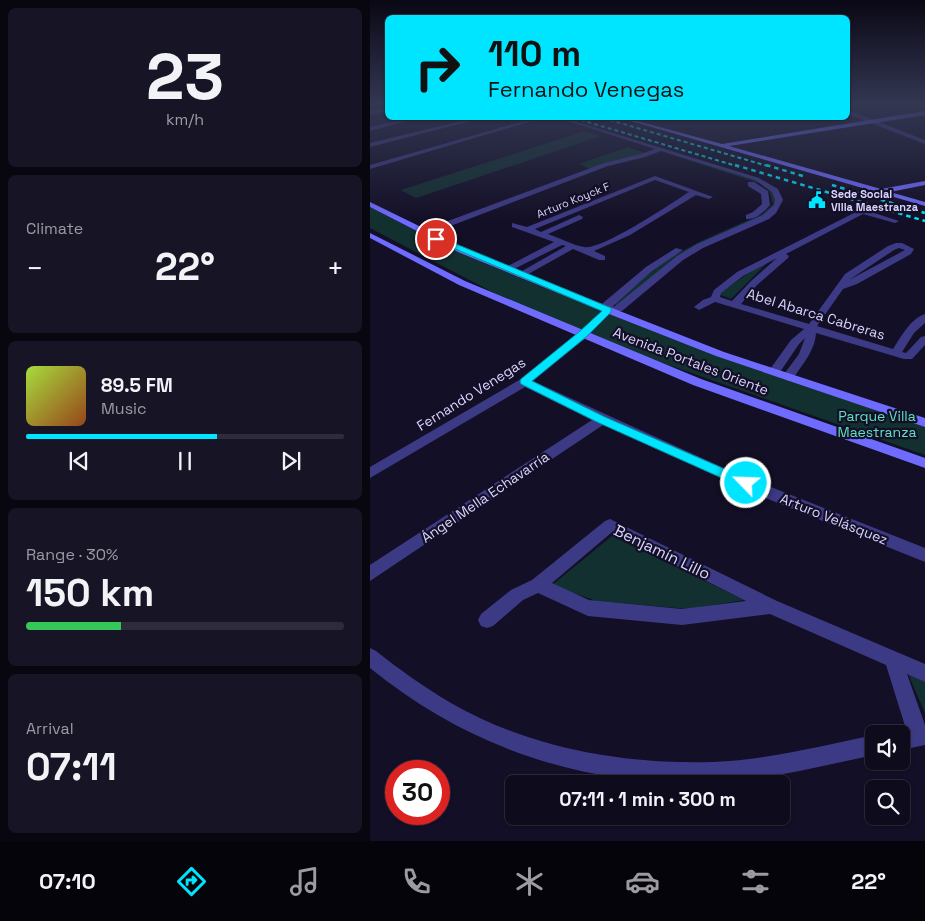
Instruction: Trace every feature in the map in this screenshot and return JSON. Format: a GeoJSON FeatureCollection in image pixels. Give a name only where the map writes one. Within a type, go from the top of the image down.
{"type":"FeatureCollection","features":[{"type":"Feature","properties":{"kind":"street"},"geometry":{"type":"LineString","coordinates":[[370,147],[387,142]]}},
{"type":"Feature","properties":{"kind":"street"},"geometry":{"type":"LineString","coordinates":[[370,167],[454,142]]}},
{"type":"Feature","properties":{"kind":"street"},"geometry":{"type":"LineString","coordinates":[[632,142],[755,185],[765,193],[766,205],[756,214],[700,238],[676,251],[649,269],[606,304],[608,310],[618,309],[680,258],[700,246],[766,217],[779,204],[779,196],[772,187],[764,183],[635,142]]}},
{"type":"Feature","properties":{"kind":"street"},"geometry":{"type":"LineString","coordinates":[[710,142],[925,204]]}},
{"type":"Feature","properties":{"kind":"street"},"geometry":{"type":"LineString","coordinates":[[720,145],[738,142]]}},
{"type":"Feature","properties":{"kind":"street"},"geometry":{"type":"LineString","coordinates":[[424,233],[606,164],[659,150]]}},
{"type":"Feature","properties":{"kind":"street","name":"Arturo Koyck F"},"geometry":{"type":"LineString","coordinates":[[529,229],[655,178],[695,192]]}},
{"type":"Feature","properties":{"kind":"street"},"geometry":{"type":"LineString","coordinates":[[881,192],[925,183]]}},
{"type":"Feature","properties":{"kind":"street","name":"Arturo Koyck F"},"geometry":{"type":"LineString","coordinates":[[542,234],[594,210],[626,191]]}},
{"type":"Feature","properties":{"kind":"street"},"geometry":{"type":"LineString","coordinates":[[586,251],[598,248],[695,192],[709,197],[643,223]]}},
{"type":"Feature","properties":{"kind":"street","name":"Avenida Portales Oriente"},"geometry":{"type":"LineString","coordinates":[[370,204],[424,233],[520,275],[608,310],[720,354],[925,423]]}},
{"type":"Feature","properties":{"kind":"street"},"geometry":{"type":"LineString","coordinates":[[699,307],[715,299],[717,292],[740,274],[862,211],[895,221]]}},
{"type":"Feature","properties":{"kind":"street"},"geometry":{"type":"LineString","coordinates":[[515,225],[602,258]]}},
{"type":"Feature","properties":{"kind":"street","name":"Avenida Portales Oriente"},"geometry":{"type":"LineString","coordinates":[[370,236],[462,283],[697,382],[925,463]]}},
{"type":"Feature","properties":{"kind":"street"},"geometry":{"type":"LineString","coordinates":[[506,269],[562,242]]}},
{"type":"Feature","properties":{"kind":"street"},"geometry":{"type":"LineString","coordinates":[[734,305],[754,283],[798,245]]}},
{"type":"Feature","properties":{"kind":"street"},"geometry":{"type":"LineString","coordinates":[[774,372],[795,342],[811,328],[840,286],[848,276],[881,253],[896,246],[910,249],[908,252],[860,279],[840,286]]}},
{"type":"Feature","properties":{"kind":"street"},"geometry":{"type":"LineString","coordinates":[[520,275],[571,247]]}},
{"type":"Feature","properties":{"kind":"street","name":"Abel Abarca Cabreras"},"geometry":{"type":"LineString","coordinates":[[715,299],[908,357],[925,339]]}},
{"type":"Feature","properties":{"kind":"street","name":"Fernando Venegas"},"geometry":{"type":"LineString","coordinates":[[370,473],[525,382],[583,334],[608,310]]}},
{"type":"Feature","properties":{"kind":"street"},"geometry":{"type":"LineString","coordinates":[[896,354],[910,331],[925,317]]}},
{"type":"Feature","properties":{"kind":"street"},"geometry":{"type":"LineString","coordinates":[[788,377],[809,346],[812,335],[811,328]]}},
{"type":"Feature","properties":{"kind":"street","name":"Arturo Velásquez"},"geometry":{"type":"LineString","coordinates":[[525,382],[601,420],[837,523],[925,555]]}},
{"type":"Feature","properties":{"kind":"street","name":"Ángel Mella Echavarría"},"geometry":{"type":"LineString","coordinates":[[370,574],[601,420]]}},
{"type":"Feature","properties":{"kind":"street","name":"Benjamín Lillo"},"geometry":{"type":"LineString","coordinates":[[487,620],[518,595],[538,585],[610,525],[771,606],[925,673]]}},
{"type":"Feature","properties":{"kind":"street","name":"Benjamín Lillo"},"geometry":{"type":"LineString","coordinates":[[538,585],[588,608],[682,616],[771,606]]}},
{"type":"Feature","properties":{"kind":"street"},"geometry":{"type":"LineString","coordinates":[[370,657],[396,680],[458,719],[495,736],[578,761],[640,770],[713,772],[758,768],[865,747]]}},
{"type":"Feature","properties":{"kind":"street"},"geometry":{"type":"LineString","coordinates":[[893,659],[915,737]]}},
{"type":"Feature","properties":{"kind":"green space"},"geometry":{"type":"Polygon","coordinates":[[[550,142],[582,142],[416,198],[401,190],[550,142]]]}},
{"type":"Feature","properties":{"kind":"green space"},"geometry":{"type":"Polygon","coordinates":[[[628,147],[645,153],[590,169],[579,164],[628,147]]]}},
{"type":"Feature","properties":{"kind":"green space"},"geometry":{"type":"Polygon","coordinates":[[[671,153],[755,179],[771,187],[776,203],[764,215],[695,246],[617,305],[613,304],[648,274],[673,256],[701,241],[762,214],[773,204],[769,190],[759,183],[669,154],[671,153]]]}},
{"type":"Feature","properties":{"kind":"green space","name":"Parque Villa Maestranza"},"geometry":{"type":"Polygon","coordinates":[[[370,207],[504,271],[573,299],[643,326],[925,425],[925,455],[632,352],[500,296],[370,228],[370,207]]]}},
{"type":"Feature","properties":{"kind":"green space"},"geometry":{"type":"Polygon","coordinates":[[[774,256],[731,299],[718,294],[774,256]]]}},
{"type":"Feature","properties":{"kind":"green space"},"geometry":{"type":"Polygon","coordinates":[[[612,536],[744,600],[689,609],[596,601],[552,585],[612,536]]]}},
{"type":"Feature","properties":{"kind":"green space"},"geometry":{"type":"Polygon","coordinates":[[[908,674],[925,682],[925,713],[908,674]]]}},
{"type":"Feature","properties":{"kind":"railway"},"geometry":{"type":"LineString","coordinates":[[656,142],[740,167]]}},
{"type":"Feature","properties":{"kind":"railway"},"geometry":{"type":"LineString","coordinates":[[686,142],[771,167]]}},
{"type":"Feature","properties":{"kind":"railway"},"geometry":{"type":"LineString","coordinates":[[735,165],[925,221]]}},
{"type":"Feature","properties":{"kind":"railway"},"geometry":{"type":"LineString","coordinates":[[766,165],[803,176]]}},
{"type":"Feature","properties":{"kind":"railway"},"geometry":{"type":"LineString","coordinates":[[832,185],[925,213]]}},
{"type":"Feature","properties":{"kind":"place","name":"Sede Social Villa Maestranza"},"geometry":{"type":"Point","coordinates":[817,200]}},
{"type":"Feature","properties":{"kind":"route"},"geometry":{"type":"LineString","coordinates":[[436,239],[608,310],[583,334],[525,382],[601,420],[746,483]]}}]}
